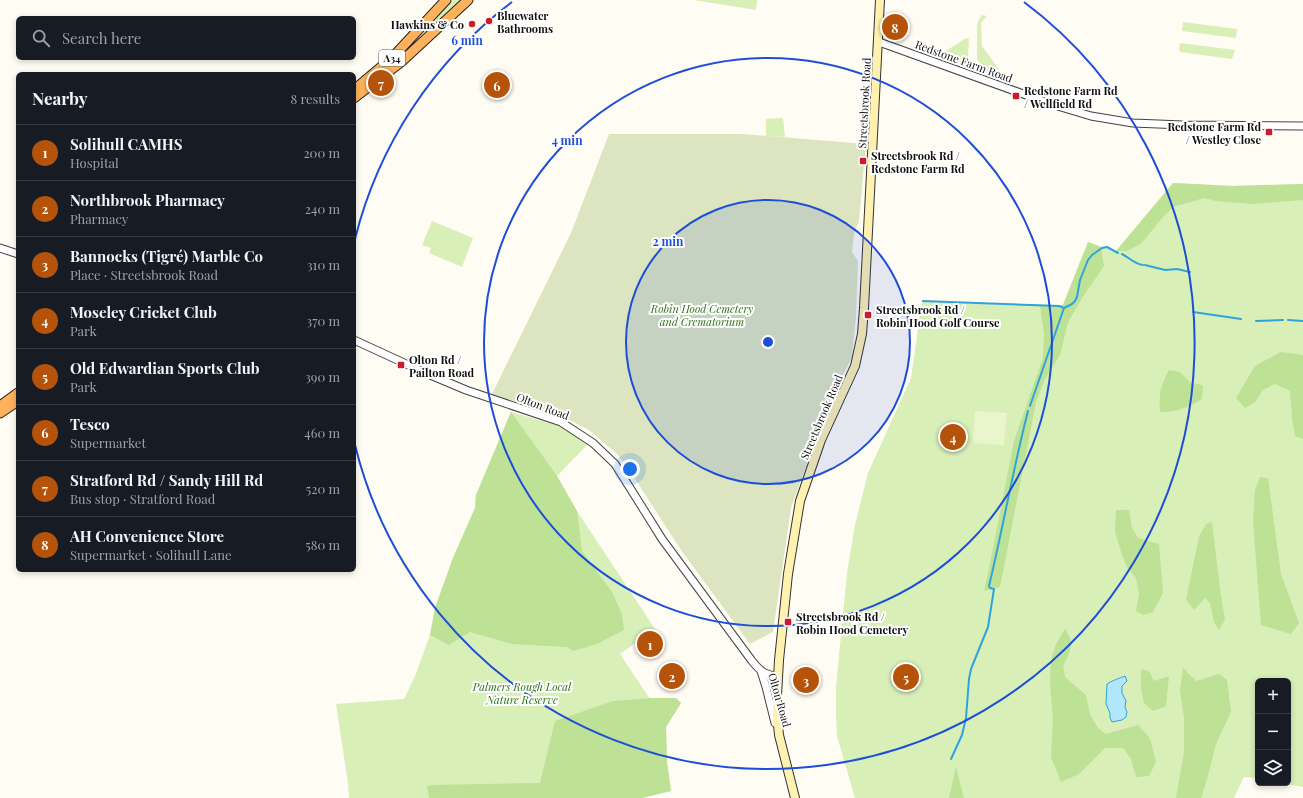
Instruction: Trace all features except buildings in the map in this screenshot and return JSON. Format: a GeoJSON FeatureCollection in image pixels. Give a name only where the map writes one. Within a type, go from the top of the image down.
{"type":"FeatureCollection","features":[{"type":"Feature","properties":{"kind":"highway","name":"A34"},"geometry":{"type":"LineString","coordinates":[[356,96],[401,62],[431,27],[446,0]]}},
{"type":"Feature","properties":{"kind":"highway","name":"A34"},"geometry":{"type":"LineString","coordinates":[[356,88],[392,58],[408,48],[431,27],[468,0]]}},
{"type":"Feature","properties":{"kind":"highway"},"geometry":{"type":"LineString","coordinates":[[0,406],[16,394]]}},
{"type":"Feature","properties":{"kind":"highway"},"geometry":{"type":"LineString","coordinates":[[0,413],[16,402]]}},
{"type":"Feature","properties":{"kind":"main road","name":"Streetsbrook Road"},"geometry":{"type":"LineString","coordinates":[[795,798],[779,735],[776,696],[788,574],[800,501],[821,440],[855,366],[862,334],[880,0]]}},
{"type":"Feature","properties":{"kind":"street","name":"Redstone Farm Road"},"geometry":{"type":"LineString","coordinates":[[878,42],[1051,104],[1091,116],[1133,123],[1303,126]]}},
{"type":"Feature","properties":{"kind":"street"},"geometry":{"type":"LineString","coordinates":[[0,248],[16,253]]}},
{"type":"Feature","properties":{"kind":"street","name":"Olton Road"},"geometry":{"type":"LineString","coordinates":[[356,341],[466,390],[561,422],[593,443],[616,464],[662,539],[761,671],[779,735]]}},
{"type":"Feature","properties":{"kind":"street","name":"Olton Road"},"geometry":{"type":"LineString","coordinates":[[761,671],[778,677]]}},
{"type":"Feature","properties":{"kind":"green space"},"geometry":{"type":"Polygon","coordinates":[[[453,0],[462,0],[437,24],[435,22],[437,14],[453,0]]]}},
{"type":"Feature","properties":{"kind":"green space"},"geometry":{"type":"Polygon","coordinates":[[[694,0],[757,0],[756,10],[694,0]]]}},
{"type":"Feature","properties":{"kind":"green space"},"geometry":{"type":"Polygon","coordinates":[[[982,15],[987,16],[981,23],[982,46],[1000,71],[998,78],[985,73],[977,59],[977,25],[982,15]]]}},
{"type":"Feature","properties":{"kind":"green space"},"geometry":{"type":"Polygon","coordinates":[[[1183,22],[1237,29],[1236,38],[1182,31],[1183,22]]]}},
{"type":"Feature","properties":{"kind":"green space"},"geometry":{"type":"Polygon","coordinates":[[[966,38],[969,39],[968,58],[960,63],[938,56],[966,38]]]}},
{"type":"Feature","properties":{"kind":"green space"},"geometry":{"type":"Polygon","coordinates":[[[1180,43],[1235,50],[1232,59],[1180,52],[1180,43]]]}},
{"type":"Feature","properties":{"kind":"green space"},"geometry":{"type":"Polygon","coordinates":[[[783,118],[785,137],[766,136],[766,119],[783,118]]]}},
{"type":"Feature","properties":{"kind":"green space","name":"Robin Hood Cemetery and Crematorium"},"geometry":{"type":"Polygon","coordinates":[[[609,134],[742,134],[866,144],[859,221],[854,234],[852,252],[858,261],[856,316],[852,357],[829,403],[791,508],[773,632],[750,644],[681,550],[628,468],[617,454],[589,430],[562,416],[492,394],[571,233],[609,134]]]}},
{"type":"Feature","properties":{"kind":"green space"},"geometry":{"type":"Polygon","coordinates":[[[1173,183],[1232,186],[1303,184],[1303,787],[1291,785],[1291,678],[1255,678],[1255,778],[1244,777],[1234,798],[855,798],[837,736],[836,717],[836,687],[847,573],[855,525],[868,473],[911,378],[922,301],[1063,305],[1088,242],[1101,247],[1106,246],[1116,251],[1173,183]]]}},
{"type":"Feature","properties":{"kind":"green space"},"geometry":{"type":"Polygon","coordinates":[[[1173,183],[1232,186],[1303,184],[1303,200],[1252,204],[1216,201],[1204,198],[1173,207],[1139,245],[1127,251],[1116,251],[1173,183]]]}},
{"type":"Feature","properties":{"kind":"green space"},"geometry":{"type":"Polygon","coordinates":[[[432,221],[473,238],[462,267],[429,253],[431,248],[422,245],[432,221]]]}},
{"type":"Feature","properties":{"kind":"green space"},"geometry":{"type":"Polygon","coordinates":[[[1088,242],[1101,247],[1104,266],[1068,322],[1060,355],[1045,379],[1036,402],[1000,587],[984,591],[1014,441],[1043,358],[1044,335],[1040,305],[1063,305],[1088,242]]]}},
{"type":"Feature","properties":{"kind":"green space"},"geometry":{"type":"Polygon","coordinates":[[[1281,352],[1303,355],[1303,439],[1295,436],[1290,391],[1275,384],[1263,390],[1255,402],[1245,408],[1236,398],[1255,366],[1281,352]]]}},
{"type":"Feature","properties":{"kind":"green space"},"geometry":{"type":"Polygon","coordinates":[[[1169,370],[1180,372],[1191,383],[1203,385],[1202,399],[1182,409],[1171,412],[1160,412],[1161,391],[1169,370]]]}},
{"type":"Feature","properties":{"kind":"green space"},"geometry":{"type":"Polygon","coordinates":[[[975,411],[1007,413],[1004,445],[973,443],[975,411]]]}},
{"type":"Feature","properties":{"kind":"green space","name":"Palmers Rough Local Nature Reserve"},"geometry":{"type":"Polygon","coordinates":[[[511,412],[560,426],[587,445],[557,476],[577,511],[655,629],[620,654],[650,699],[676,698],[681,703],[666,727],[667,762],[671,791],[642,798],[349,798],[336,704],[404,699],[415,676],[430,635],[435,608],[453,558],[475,508],[476,495],[511,412]]]}},
{"type":"Feature","properties":{"kind":"green space"},"geometry":{"type":"Polygon","coordinates":[[[511,412],[557,476],[577,511],[582,551],[612,592],[622,614],[624,630],[597,644],[573,651],[567,647],[512,644],[470,632],[449,645],[430,635],[435,608],[453,558],[475,508],[476,495],[511,412]]]}},
{"type":"Feature","properties":{"kind":"green space"},"geometry":{"type":"Polygon","coordinates":[[[1260,477],[1268,478],[1281,574],[1299,623],[1291,634],[1261,625],[1253,521],[1255,490],[1260,477]]]}},
{"type":"Feature","properties":{"kind":"green space"},"geometry":{"type":"Polygon","coordinates":[[[1116,510],[1129,510],[1132,528],[1138,538],[1159,544],[1163,593],[1153,612],[1143,615],[1136,611],[1139,594],[1136,578],[1127,567],[1122,555],[1115,531],[1116,510]]]}},
{"type":"Feature","properties":{"kind":"green space"},"geometry":{"type":"Polygon","coordinates":[[[1212,522],[1225,620],[1219,630],[1214,622],[1210,603],[1205,598],[1194,610],[1186,600],[1199,537],[1206,524],[1212,522]]]}},
{"type":"Feature","properties":{"kind":"green space"},"geometry":{"type":"Polygon","coordinates":[[[1065,629],[1072,642],[1069,654],[1063,666],[1065,677],[1086,695],[1090,714],[1098,728],[1106,734],[1138,725],[1150,738],[1156,762],[1149,776],[1136,777],[1131,759],[1123,748],[1105,748],[1079,774],[1061,782],[1051,757],[1053,719],[1050,683],[1051,660],[1056,644],[1065,629]]]}},
{"type":"Feature","properties":{"kind":"green space"},"geometry":{"type":"Polygon","coordinates":[[[1183,668],[1196,681],[1219,674],[1227,680],[1231,712],[1216,744],[1201,798],[1176,798],[1184,752],[1184,719],[1180,690],[1183,668]]]}},
{"type":"Feature","properties":{"kind":"green space"},"geometry":{"type":"Polygon","coordinates":[[[1141,669],[1149,671],[1154,681],[1169,676],[1166,706],[1153,711],[1144,703],[1141,689],[1141,669]]]}},
{"type":"Feature","properties":{"kind":"green space"},"geometry":{"type":"Polygon","coordinates":[[[676,698],[681,703],[666,727],[667,762],[671,791],[642,798],[429,798],[427,786],[432,785],[540,783],[555,721],[613,701],[676,698]]]}},
{"type":"Feature","properties":{"kind":"green space"},"geometry":{"type":"Polygon","coordinates":[[[956,767],[964,798],[949,798],[956,767]]]}},
{"type":"Feature","properties":{"kind":"water"},"geometry":{"type":"Polygon","coordinates":[[[1125,676],[1127,681],[1122,686],[1122,693],[1126,701],[1126,717],[1122,720],[1112,722],[1106,704],[1107,684],[1125,676]]]}},
{"type":"Feature","properties":{"kind":"waterway"},"geometry":{"type":"LineString","coordinates":[[1030,406],[1064,308],[1075,301],[1080,280],[1088,260],[1102,248],[1107,247],[1118,253]]}},
{"type":"Feature","properties":{"kind":"waterway"},"geometry":{"type":"LineString","coordinates":[[1122,254],[1143,265]]}},
{"type":"Feature","properties":{"kind":"waterway"},"geometry":{"type":"LineString","coordinates":[[1145,265],[1165,270],[1177,269],[1190,272]]}},
{"type":"Feature","properties":{"kind":"waterway"},"geometry":{"type":"LineString","coordinates":[[923,301],[1059,306],[1064,308]]}},
{"type":"Feature","properties":{"kind":"waterway"},"geometry":{"type":"LineString","coordinates":[[1193,312],[1241,319]]}},
{"type":"Feature","properties":{"kind":"waterway"},"geometry":{"type":"LineString","coordinates":[[1256,321],[1283,320]]}},
{"type":"Feature","properties":{"kind":"waterway"},"geometry":{"type":"LineString","coordinates":[[1288,320],[1303,321]]}},
{"type":"Feature","properties":{"kind":"waterway"},"geometry":{"type":"LineString","coordinates":[[951,759],[962,735],[966,718],[971,669],[988,627],[994,589],[990,588],[989,586],[1028,411]]}},
{"type":"Feature","properties":{"kind":"place","name":"Bluewater Bathrooms"},"geometry":{"type":"Point","coordinates":[489,21]}},
{"type":"Feature","properties":{"kind":"place","name":"Hawkins & Co"},"geometry":{"type":"Point","coordinates":[472,24]}},
{"type":"Feature","properties":{"kind":"place","name":"AH Convenience Store"},"geometry":{"type":"Point","coordinates":[895,27]}},
{"type":"Feature","properties":{"kind":"place","name":"Stratford Rd / Sandy Hill Rd"},"geometry":{"type":"Point","coordinates":[381,83]}},
{"type":"Feature","properties":{"kind":"place","name":"Tesco"},"geometry":{"type":"Point","coordinates":[497,85]}},
{"type":"Feature","properties":{"kind":"place","name":"Redstone Farm Rd / Wellfield Rd"},"geometry":{"type":"Point","coordinates":[1016,96]}},
{"type":"Feature","properties":{"kind":"place","name":"Redstone Farm Rd / Westley Close"},"geometry":{"type":"Point","coordinates":[1269,132]}},
{"type":"Feature","properties":{"kind":"place","name":"Streetsbrook Rd / Redstone Farm Rd"},"geometry":{"type":"Point","coordinates":[863,161]}},
{"type":"Feature","properties":{"kind":"place","name":"Streetsbrook Rd / Robin Hood Golf Course"},"geometry":{"type":"Point","coordinates":[868,315]}},
{"type":"Feature","properties":{"kind":"place","name":"Olton Rd / Pailton Road"},"geometry":{"type":"Point","coordinates":[401,365]}},
{"type":"Feature","properties":{"kind":"place","name":"Moseley Cricket Club"},"geometry":{"type":"Point","coordinates":[953,437]}},
{"type":"Feature","properties":{"kind":"place","name":"Streetsbrook Rd / Robin Hood Cemetery"},"geometry":{"type":"Point","coordinates":[788,622]}},
{"type":"Feature","properties":{"kind":"place","name":"Solihull CAMHS"},"geometry":{"type":"Point","coordinates":[650,644]}},
{"type":"Feature","properties":{"kind":"place","name":"Northbrook Pharmacy"},"geometry":{"type":"Point","coordinates":[672,676]}},
{"type":"Feature","properties":{"kind":"place","name":"Old Edwardian Sports Club"},"geometry":{"type":"Point","coordinates":[906,677]}},
{"type":"Feature","properties":{"kind":"place","name":"Bannocks (Tigré) Marble Co"},"geometry":{"type":"Point","coordinates":[806,680]}}]}
